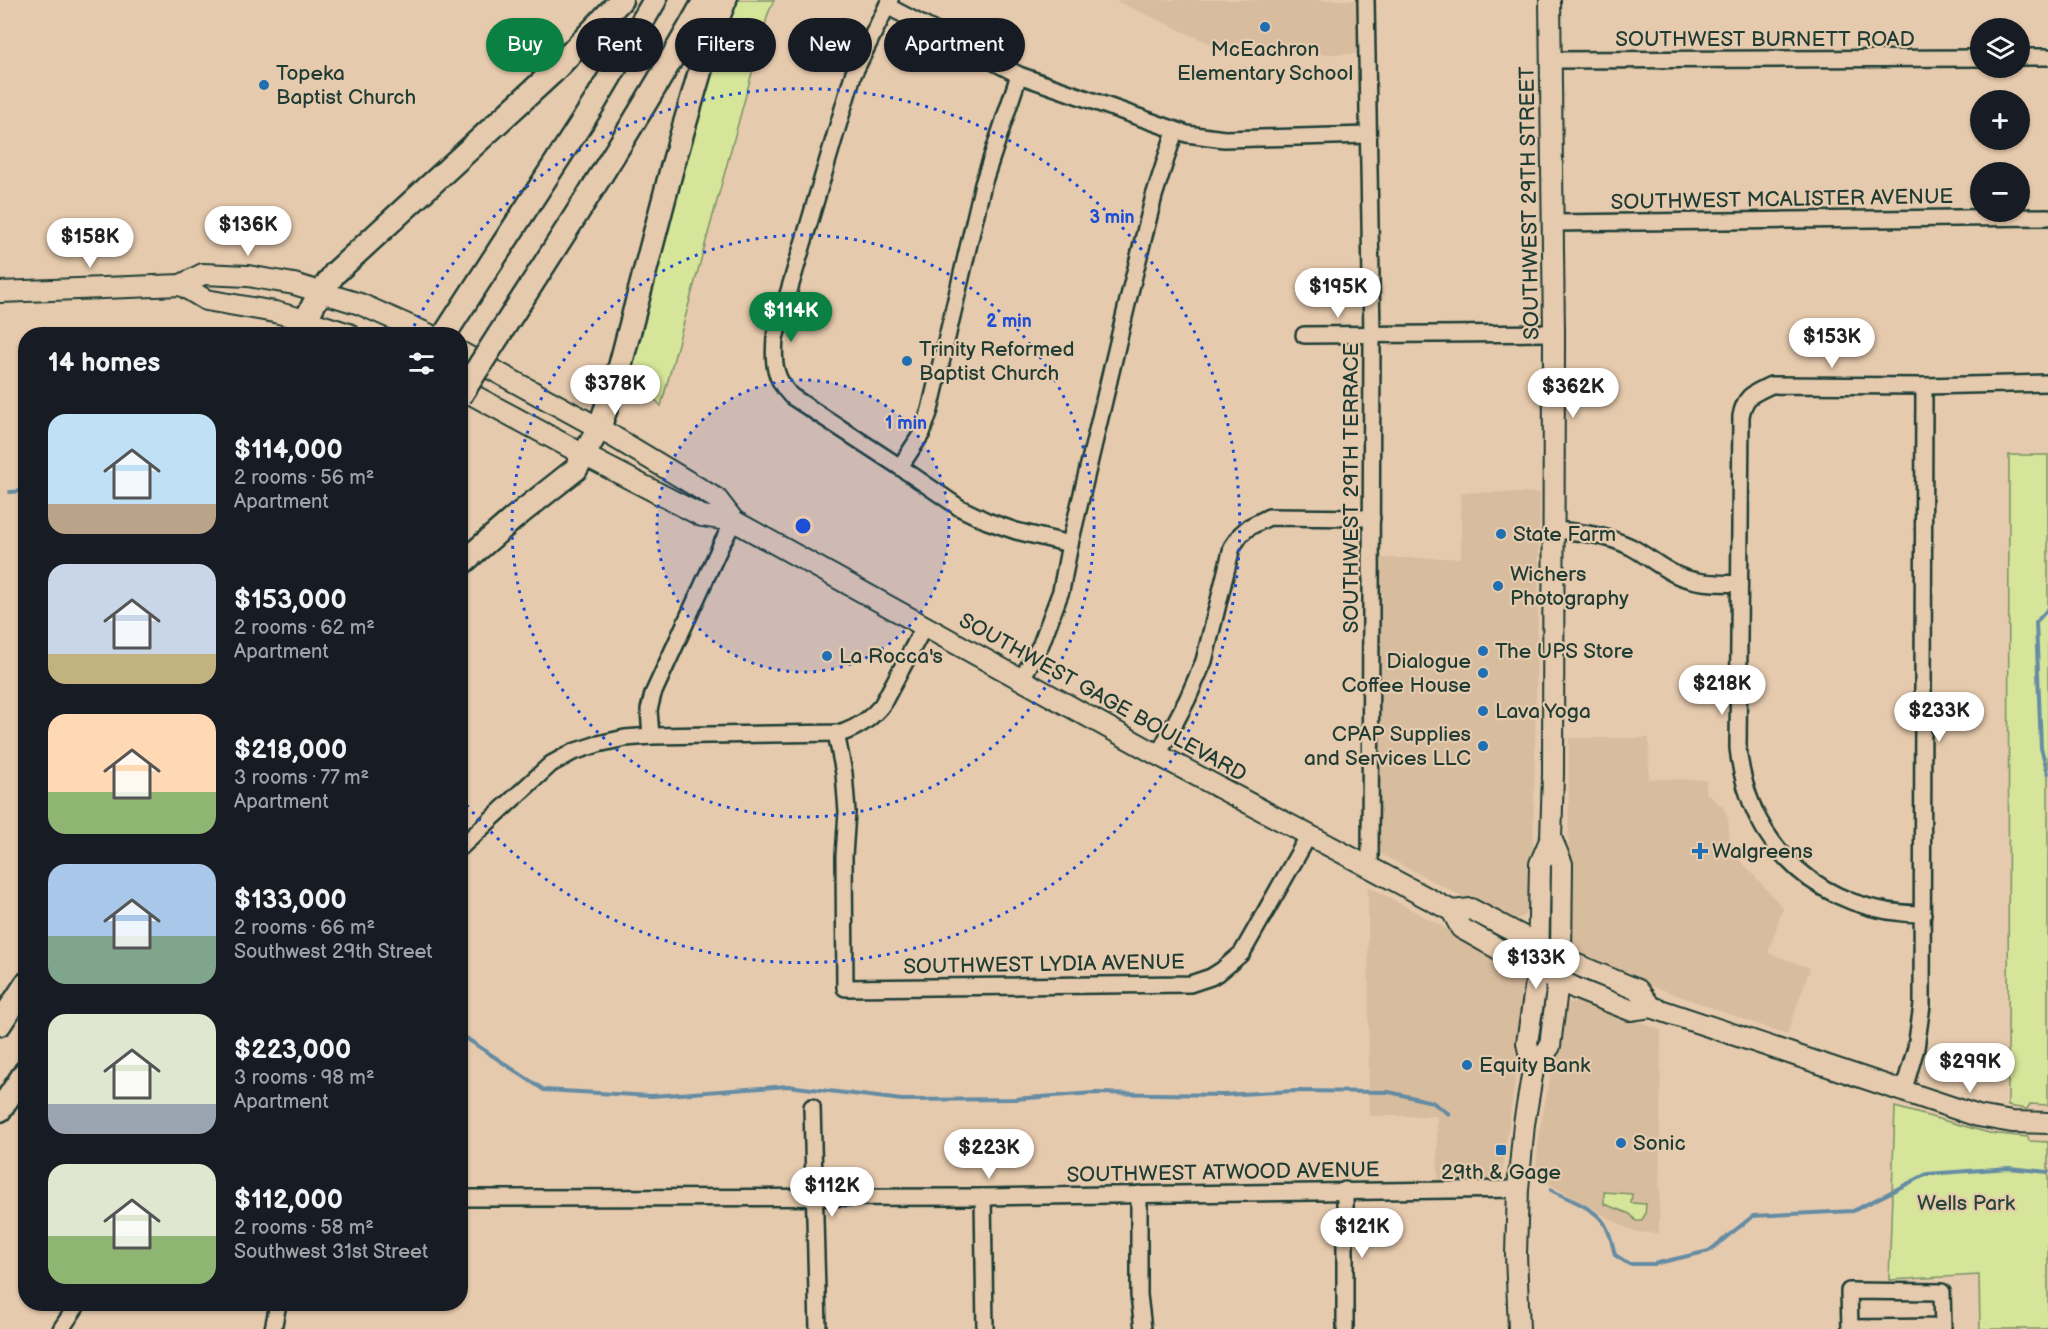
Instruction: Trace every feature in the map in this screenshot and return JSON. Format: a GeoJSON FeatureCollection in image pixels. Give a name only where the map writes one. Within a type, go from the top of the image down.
{"type":"FeatureCollection","features":[{"type":"Feature","properties":{"kind":"highway"},"geometry":{"type":"LineString","coordinates":[[303,327],[320,292],[335,273],[561,63],[621,0]]}},
{"type":"Feature","properties":{"kind":"highway"},"geometry":{"type":"LineString","coordinates":[[450,327],[595,102],[655,0]]}},
{"type":"Feature","properties":{"kind":"highway"},"geometry":{"type":"LineString","coordinates":[[468,383],[610,163],[662,78],[705,0]]}},
{"type":"Feature","properties":{"kind":"highway"},"geometry":{"type":"LineString","coordinates":[[468,558],[576,469],[599,428],[617,378],[672,168],[710,37],[725,0]]}},
{"type":"Feature","properties":{"kind":"highway"},"geometry":{"type":"LineString","coordinates":[[0,1024],[18,996]]}},
{"type":"Feature","properties":{"kind":"highway"},"geometry":{"type":"LineString","coordinates":[[0,1110],[18,1083]]}},
{"type":"Feature","properties":{"kind":"main road","name":"SOUTHWEST 29TH STREET"},"geometry":{"type":"LineString","coordinates":[[1519,1329],[1516,1254],[1518,1189],[1524,1124],[1533,1070],[1527,1043],[1538,969],[1540,864],[1551,837],[1554,333],[1550,0]]}},
{"type":"Feature","properties":{"kind":"main road"},"geometry":{"type":"LineString","coordinates":[[0,292],[181,285],[202,274],[227,274],[294,284],[360,304],[412,327]]}},
{"type":"Feature","properties":{"kind":"main road"},"geometry":{"type":"LineString","coordinates":[[181,285],[206,300],[303,327]]}},
{"type":"Feature","properties":{"kind":"main road","name":"SOUTHWEST GAGE BOULEVARD"},"geometry":{"type":"LineString","coordinates":[[468,356],[599,428],[717,499],[735,521]]}},
{"type":"Feature","properties":{"kind":"main road","name":"SOUTHWEST GAGE BOULEVARD"},"geometry":{"type":"LineString","coordinates":[[468,392],[702,516],[735,521],[1158,755],[1452,911],[1471,909],[1561,957],[1638,990],[1651,1007]]}},
{"type":"Feature","properties":{"kind":"main road","name":"SOUTHWEST 29TH STREET"},"geometry":{"type":"LineString","coordinates":[[1533,1070],[1550,1046],[1561,957],[1562,864],[1551,837]]}},
{"type":"Feature","properties":{"kind":"main road","name":"SOUTHWEST GAGE BOULEVARD"},"geometry":{"type":"LineString","coordinates":[[1452,911],[1461,928],[1559,980],[1630,1010],[1651,1007],[1978,1116],[2012,1122],[2041,1123]]}},
{"type":"Feature","properties":{"kind":"street","name":"SOUTHWEST 29TH TERRACE"},"geometry":{"type":"LineString","coordinates":[[1366,0],[1372,335],[1370,868]]}},
{"type":"Feature","properties":{"kind":"street"},"geometry":{"type":"LineString","coordinates":[[1070,544],[1016,531],[987,521],[942,498],[900,466],[791,396],[778,380],[773,360],[775,338],[853,75],[889,3],[1019,75],[1175,130],[1224,139],[1368,135]]}},
{"type":"Feature","properties":{"kind":"street"},"geometry":{"type":"LineString","coordinates":[[2030,57],[2048,57]]}},
{"type":"Feature","properties":{"kind":"street","name":"SOUTHWEST BURNETT ROAD"},"geometry":{"type":"LineString","coordinates":[[1551,60],[1970,58]]}},
{"type":"Feature","properties":{"kind":"street"},"geometry":{"type":"LineString","coordinates":[[900,466],[922,433],[930,410],[982,184],[1019,75]]}},
{"type":"Feature","properties":{"kind":"street"},"geometry":{"type":"LineString","coordinates":[[1021,680],[1041,644],[1057,607],[1070,544],[1154,196],[1175,130]]}},
{"type":"Feature","properties":{"kind":"street","name":"SOUTHWEST MCALISTER AVENUE"},"geometry":{"type":"LineString","coordinates":[[1553,223],[2048,217]]}},
{"type":"Feature","properties":{"kind":"street"},"geometry":{"type":"LineString","coordinates":[[1304,335],[1554,333]]}},
{"type":"Feature","properties":{"kind":"street"},"geometry":{"type":"LineString","coordinates":[[1923,914],[1874,909],[1846,900],[1829,892],[1804,875],[1783,855],[1759,821],[1745,786],[1738,748],[1741,416],[1743,405],[1749,396],[1771,386],[2048,383]]}},
{"type":"Feature","properties":{"kind":"street"},"geometry":{"type":"LineString","coordinates":[[1903,1092],[1916,1048],[1922,1005],[1924,386]]}},
{"type":"Feature","properties":{"kind":"street"},"geometry":{"type":"LineString","coordinates":[[1158,755],[1200,671],[1226,564],[1232,547],[1241,534],[1269,517],[1372,518]]}},
{"type":"Feature","properties":{"kind":"street"},"geometry":{"type":"LineString","coordinates":[[651,736],[649,710],[653,694],[721,545],[735,521]]}},
{"type":"Feature","properties":{"kind":"street"},"geometry":{"type":"LineString","coordinates":[[1554,530],[1590,533],[1613,540],[1631,547],[1663,568],[1690,579],[1710,583],[1739,584]]}},
{"type":"Feature","properties":{"kind":"street"},"geometry":{"type":"LineString","coordinates":[[468,841],[551,764],[598,744],[625,738],[651,736],[836,733],[852,730],[874,715],[882,705],[924,627]]}},
{"type":"Feature","properties":{"kind":"street","name":"SOUTHWEST LYDIA AVENUE"},"geometry":{"type":"LineString","coordinates":[[836,733],[844,772],[847,812],[844,856],[845,987],[1190,984],[1199,982],[1222,970],[1242,953],[1309,835]]}},
{"type":"Feature","properties":{"kind":"street"},"geometry":{"type":"LineString","coordinates":[[812,1107],[818,1329]]}},
{"type":"Feature","properties":{"kind":"street","name":"SOUTHWEST ATWOOD AVENUE"},"geometry":{"type":"LineString","coordinates":[[468,1198],[983,1197],[1518,1189]]}},
{"type":"Feature","properties":{"kind":"street"},"geometry":{"type":"LineString","coordinates":[[1345,1190],[1345,1329]]}},
{"type":"Feature","properties":{"kind":"street"},"geometry":{"type":"LineString","coordinates":[[1139,1194],[1139,1295],[1143,1329]]}},
{"type":"Feature","properties":{"kind":"street"},"geometry":{"type":"LineString","coordinates":[[983,1197],[985,1329]]}},
{"type":"Feature","properties":{"kind":"street"},"geometry":{"type":"LineString","coordinates":[[1849,1291],[1942,1292],[1942,1328],[1850,1328],[1849,1291]]}},
{"type":"Feature","properties":{"kind":"street"},"geometry":{"type":"LineString","coordinates":[[61,1329],[73,1311]]}},
{"type":"Feature","properties":{"kind":"street"},"geometry":{"type":"LineString","coordinates":[[273,1329],[277,1311]]}},
{"type":"Feature","properties":{"kind":"shaded area","name":"McEachron Elementary School"},"geometry":{"type":"Polygon","coordinates":[[[1114,0],[1357,0],[1357,54],[1233,54],[1114,0]]]}},
{"type":"Feature","properties":{"kind":"shaded area"},"geometry":{"type":"Polygon","coordinates":[[[1461,492],[1540,493],[1532,900],[1530,910],[1515,920],[1504,918],[1386,857],[1380,853],[1378,844],[1379,558],[1461,558],[1461,492]]]}},
{"type":"Feature","properties":{"kind":"shaded area"},"geometry":{"type":"Polygon","coordinates":[[[1569,738],[1649,738],[1649,779],[1706,780],[1706,793],[1723,807],[1728,819],[1730,841],[1734,853],[1783,908],[1768,953],[1810,968],[1787,1035],[1605,969],[1570,949],[1568,942],[1569,738]]]}},
{"type":"Feature","properties":{"kind":"shaded area"},"geometry":{"type":"Polygon","coordinates":[[[1368,886],[1519,968],[1527,976],[1523,1025],[1503,1166],[1502,1172],[1495,1178],[1438,1180],[1437,1116],[1369,1116],[1368,886]]]}},
{"type":"Feature","properties":{"kind":"shaded area"},"geometry":{"type":"Polygon","coordinates":[[[1582,1000],[1661,1030],[1659,1233],[1634,1232],[1535,1176],[1540,1128],[1564,1009],[1570,1003],[1582,1000]]]}},
{"type":"Feature","properties":{"kind":"green space"},"geometry":{"type":"Polygon","coordinates":[[[734,0],[774,0],[767,18],[728,18],[734,0]]]}},
{"type":"Feature","properties":{"kind":"green space"},"geometry":{"type":"Polygon","coordinates":[[[709,72],[752,72],[661,406],[649,393],[652,374],[632,367],[709,72]]]}},
{"type":"Feature","properties":{"kind":"green space"},"geometry":{"type":"Polygon","coordinates":[[[2009,455],[2048,455],[2048,1105],[2030,1104],[2027,1109],[2008,1106],[2009,455]]]}},
{"type":"Feature","properties":{"kind":"green space","name":"Wells Park"},"geometry":{"type":"Polygon","coordinates":[[[1895,1107],[1989,1133],[2028,1137],[2029,1141],[2048,1142],[2048,1329],[1980,1329],[1979,1275],[1889,1280],[1895,1107]]]}},
{"type":"Feature","properties":{"kind":"green space"},"geometry":{"type":"Polygon","coordinates":[[[1604,1192],[1632,1194],[1631,1203],[1646,1204],[1645,1215],[1641,1221],[1636,1221],[1630,1214],[1604,1204],[1604,1192]]]}},
{"type":"Feature","properties":{"kind":"waterway"},"geometry":{"type":"LineString","coordinates":[[10,492],[18,492]]}},
{"type":"Feature","properties":{"kind":"waterway"},"geometry":{"type":"LineString","coordinates":[[2048,609],[2036,622],[2041,748],[2048,773]]}},
{"type":"Feature","properties":{"kind":"waterway"},"geometry":{"type":"LineString","coordinates":[[468,1039],[544,1090],[652,1096],[788,1086],[902,1100],[1014,1099],[1094,1093],[1223,1095],[1293,1091],[1389,1092],[1432,1102],[1449,1114]]}},
{"type":"Feature","properties":{"kind":"waterway"},"geometry":{"type":"LineString","coordinates":[[1551,1190],[1584,1206],[1601,1219],[1608,1231],[1615,1255],[1629,1264],[1654,1264],[1709,1251],[1753,1216],[1853,1211],[1927,1174],[2009,1168],[2048,1172]]}},
{"type":"Feature","properties":{"kind":"place","name":"McEachron Elementary School"},"geometry":{"type":"Point","coordinates":[1265,27]}},
{"type":"Feature","properties":{"kind":"place","name":"Topeka Baptist Church"},"geometry":{"type":"Point","coordinates":[264,85]}},
{"type":"Feature","properties":{"kind":"place","name":"Trinity Reformed Baptist Church"},"geometry":{"type":"Point","coordinates":[907,361]}},
{"type":"Feature","properties":{"kind":"place","name":"State Farm"},"geometry":{"type":"Point","coordinates":[1501,534]}},
{"type":"Feature","properties":{"kind":"place","name":"Wichers Photography"},"geometry":{"type":"Point","coordinates":[1498,586]}},
{"type":"Feature","properties":{"kind":"place","name":"The UPS Store"},"geometry":{"type":"Point","coordinates":[1483,651]}},
{"type":"Feature","properties":{"kind":"place","name":"La Rocca's"},"geometry":{"type":"Point","coordinates":[827,656]}},
{"type":"Feature","properties":{"kind":"place","name":"Dialogue Coffee House"},"geometry":{"type":"Point","coordinates":[1483,673]}},
{"type":"Feature","properties":{"kind":"place","name":"Lava Yoga"},"geometry":{"type":"Point","coordinates":[1483,711]}},
{"type":"Feature","properties":{"kind":"place","name":"CPAP Supplies and Services LLC"},"geometry":{"type":"Point","coordinates":[1483,746]}},
{"type":"Feature","properties":{"kind":"place","name":"Walgreens"},"geometry":{"type":"Point","coordinates":[1700,851]}},
{"type":"Feature","properties":{"kind":"place","name":"Equity Bank"},"geometry":{"type":"Point","coordinates":[1467,1065]}},
{"type":"Feature","properties":{"kind":"place","name":"Sonic"},"geometry":{"type":"Point","coordinates":[1621,1143]}},
{"type":"Feature","properties":{"kind":"place","name":"29th & Gage"},"geometry":{"type":"Point","coordinates":[1501,1150]}}]}
